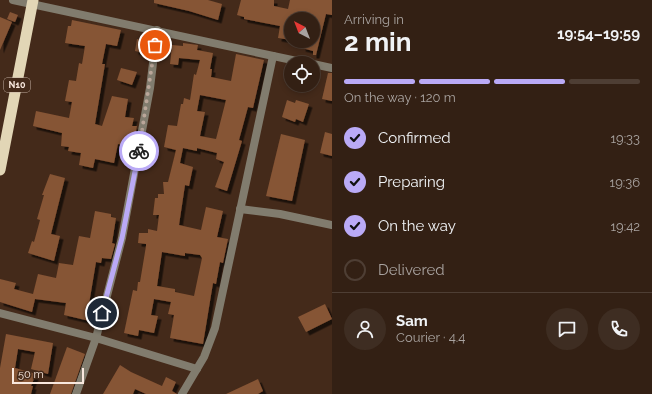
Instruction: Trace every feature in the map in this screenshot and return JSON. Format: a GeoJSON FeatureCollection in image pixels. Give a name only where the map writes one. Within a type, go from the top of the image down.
{"type":"FeatureCollection","features":[{"type":"Feature","properties":{"kind":"highway","name":"N10"},"geometry":{"type":"LineString","coordinates":[[0,170],[32,2]]}},
{"type":"Feature","properties":{"kind":"street"},"geometry":{"type":"LineString","coordinates":[[13,0],[32,2],[284,58]]}},
{"type":"Feature","properties":{"kind":"street"},"geometry":{"type":"LineString","coordinates":[[76,394],[96,338],[122,238],[133,187],[150,88],[157,30]]}},
{"type":"Feature","properties":{"kind":"street"},"geometry":{"type":"LineString","coordinates":[[182,394],[210,345],[215,328],[273,56]]}},
{"type":"Feature","properties":{"kind":"street"},"geometry":{"type":"LineString","coordinates":[[320,65],[332,68]]}},
{"type":"Feature","properties":{"kind":"street"},"geometry":{"type":"LineString","coordinates":[[240,209],[280,214],[332,225]]}},
{"type":"Feature","properties":{"kind":"street"},"geometry":{"type":"LineString","coordinates":[[0,313],[96,338],[197,369]]}},
{"type":"Feature","properties":{"kind":"building"},"geometry":{"type":"Polygon","coordinates":[[[154,0],[208,0],[222,4],[218,20],[189,11],[154,3],[154,0]]]}},
{"type":"Feature","properties":{"kind":"building"},"geometry":{"type":"Polygon","coordinates":[[[241,0],[274,0],[274,6],[288,9],[290,0],[332,0],[332,15],[326,14],[320,39],[320,12],[284,12],[284,39],[278,38],[280,26],[244,19],[244,17],[237,15],[241,0]]]}},
{"type":"Feature","properties":{"kind":"building"},"geometry":{"type":"Polygon","coordinates":[[[10,12],[18,15],[15,22],[7,19],[10,12]]]}},
{"type":"Feature","properties":{"kind":"building"},"geometry":{"type":"Polygon","coordinates":[[[0,17],[12,22],[0,50],[0,17]]]}},
{"type":"Feature","properties":{"kind":"building"},"geometry":{"type":"Polygon","coordinates":[[[72,20],[121,30],[117,46],[106,44],[102,64],[105,64],[95,124],[102,126],[112,96],[128,99],[125,117],[134,118],[132,126],[137,126],[133,147],[118,144],[114,163],[95,159],[93,168],[79,165],[81,153],[68,151],[69,147],[61,146],[62,133],[33,126],[36,111],[69,118],[72,102],[65,101],[69,80],[76,81],[79,63],[82,64],[85,46],[65,43],[68,26],[71,26],[72,20]]]}},
{"type":"Feature","properties":{"kind":"building"},"geometry":{"type":"Polygon","coordinates":[[[137,39],[150,41],[149,54],[135,51],[137,39]]]}},
{"type":"Feature","properties":{"kind":"building"},"geometry":{"type":"Polygon","coordinates":[[[183,43],[198,45],[197,50],[213,53],[210,69],[212,69],[211,77],[231,81],[236,54],[264,60],[253,108],[248,107],[239,140],[242,141],[227,191],[215,187],[224,162],[216,159],[217,153],[197,148],[197,151],[183,148],[180,163],[193,167],[189,186],[185,185],[179,225],[201,230],[206,207],[223,211],[217,237],[228,239],[223,263],[220,262],[216,284],[213,283],[203,344],[170,338],[174,315],[168,314],[171,302],[154,299],[151,315],[158,316],[154,333],[139,330],[138,336],[124,333],[133,290],[137,291],[138,282],[140,282],[146,246],[146,244],[138,243],[139,233],[148,233],[148,229],[157,231],[159,215],[153,215],[155,198],[158,198],[158,194],[164,194],[163,182],[168,182],[176,150],[164,147],[168,125],[177,126],[181,104],[183,104],[184,98],[190,100],[194,74],[196,75],[200,60],[179,58],[178,65],[170,64],[172,45],[183,46],[183,43]],[[200,95],[197,111],[205,112],[200,136],[216,139],[226,100],[200,95]],[[162,252],[157,286],[175,289],[175,292],[194,296],[202,258],[200,255],[185,253],[185,256],[162,252]]]}},
{"type":"Feature","properties":{"kind":"building"},"geometry":{"type":"Polygon","coordinates":[[[302,48],[318,48],[316,55],[313,55],[313,51],[302,48]]]}},
{"type":"Feature","properties":{"kind":"building"},"geometry":{"type":"Polygon","coordinates":[[[121,68],[137,72],[132,85],[117,80],[121,68]]]}},
{"type":"Feature","properties":{"kind":"building"},"geometry":{"type":"Polygon","coordinates":[[[328,73],[332,73],[332,101],[322,99],[328,73]]]}},
{"type":"Feature","properties":{"kind":"building"},"geometry":{"type":"Polygon","coordinates":[[[287,100],[295,103],[296,100],[309,104],[303,122],[296,119],[295,122],[282,117],[287,100]]]}},
{"type":"Feature","properties":{"kind":"building"},"geometry":{"type":"Polygon","coordinates":[[[325,132],[332,134],[332,156],[320,153],[325,132]]]}},
{"type":"Feature","properties":{"kind":"building"},"geometry":{"type":"Polygon","coordinates":[[[281,134],[305,140],[292,201],[266,196],[281,134]]]}},
{"type":"Feature","properties":{"kind":"building"},"geometry":{"type":"Polygon","coordinates":[[[50,174],[65,178],[51,234],[60,236],[54,261],[28,253],[32,241],[34,242],[40,220],[37,219],[44,195],[42,195],[50,174]]]}},
{"type":"Feature","properties":{"kind":"building"},"geometry":{"type":"Polygon","coordinates":[[[95,211],[111,214],[111,217],[116,218],[112,243],[115,244],[111,259],[102,258],[101,263],[96,262],[89,304],[98,307],[94,322],[64,315],[66,303],[35,299],[32,312],[0,302],[0,279],[16,283],[14,289],[33,294],[38,274],[56,278],[59,263],[73,265],[79,236],[90,238],[95,211]]]}},
{"type":"Feature","properties":{"kind":"building"},"geometry":{"type":"Polygon","coordinates":[[[325,304],[332,319],[306,332],[298,317],[325,304]]]}},
{"type":"Feature","properties":{"kind":"building"},"geometry":{"type":"Polygon","coordinates":[[[6,334],[53,343],[48,374],[31,369],[35,352],[18,349],[15,368],[36,374],[31,386],[33,386],[31,394],[0,394],[0,368],[6,334]]]}},
{"type":"Feature","properties":{"kind":"building"},"geometry":{"type":"Polygon","coordinates":[[[67,347],[85,354],[71,394],[50,394],[67,347]]]}},
{"type":"Feature","properties":{"kind":"building"},"geometry":{"type":"Polygon","coordinates":[[[120,365],[131,372],[162,386],[166,377],[176,382],[172,391],[177,394],[146,394],[135,389],[133,394],[103,394],[120,365]]]}},
{"type":"Feature","properties":{"kind":"building"},"geometry":{"type":"Polygon","coordinates":[[[258,379],[263,391],[258,394],[226,394],[258,379]]]}},
{"type":"Feature","properties":{"kind":"way so far"},"geometry":{"type":"LineString","coordinates":[[139,151],[150,88],[152,60],[155,45]]}},
{"type":"Feature","properties":{"kind":"route"},"geometry":{"type":"LineString","coordinates":[[102,313],[122,238],[139,151]]}}]}
